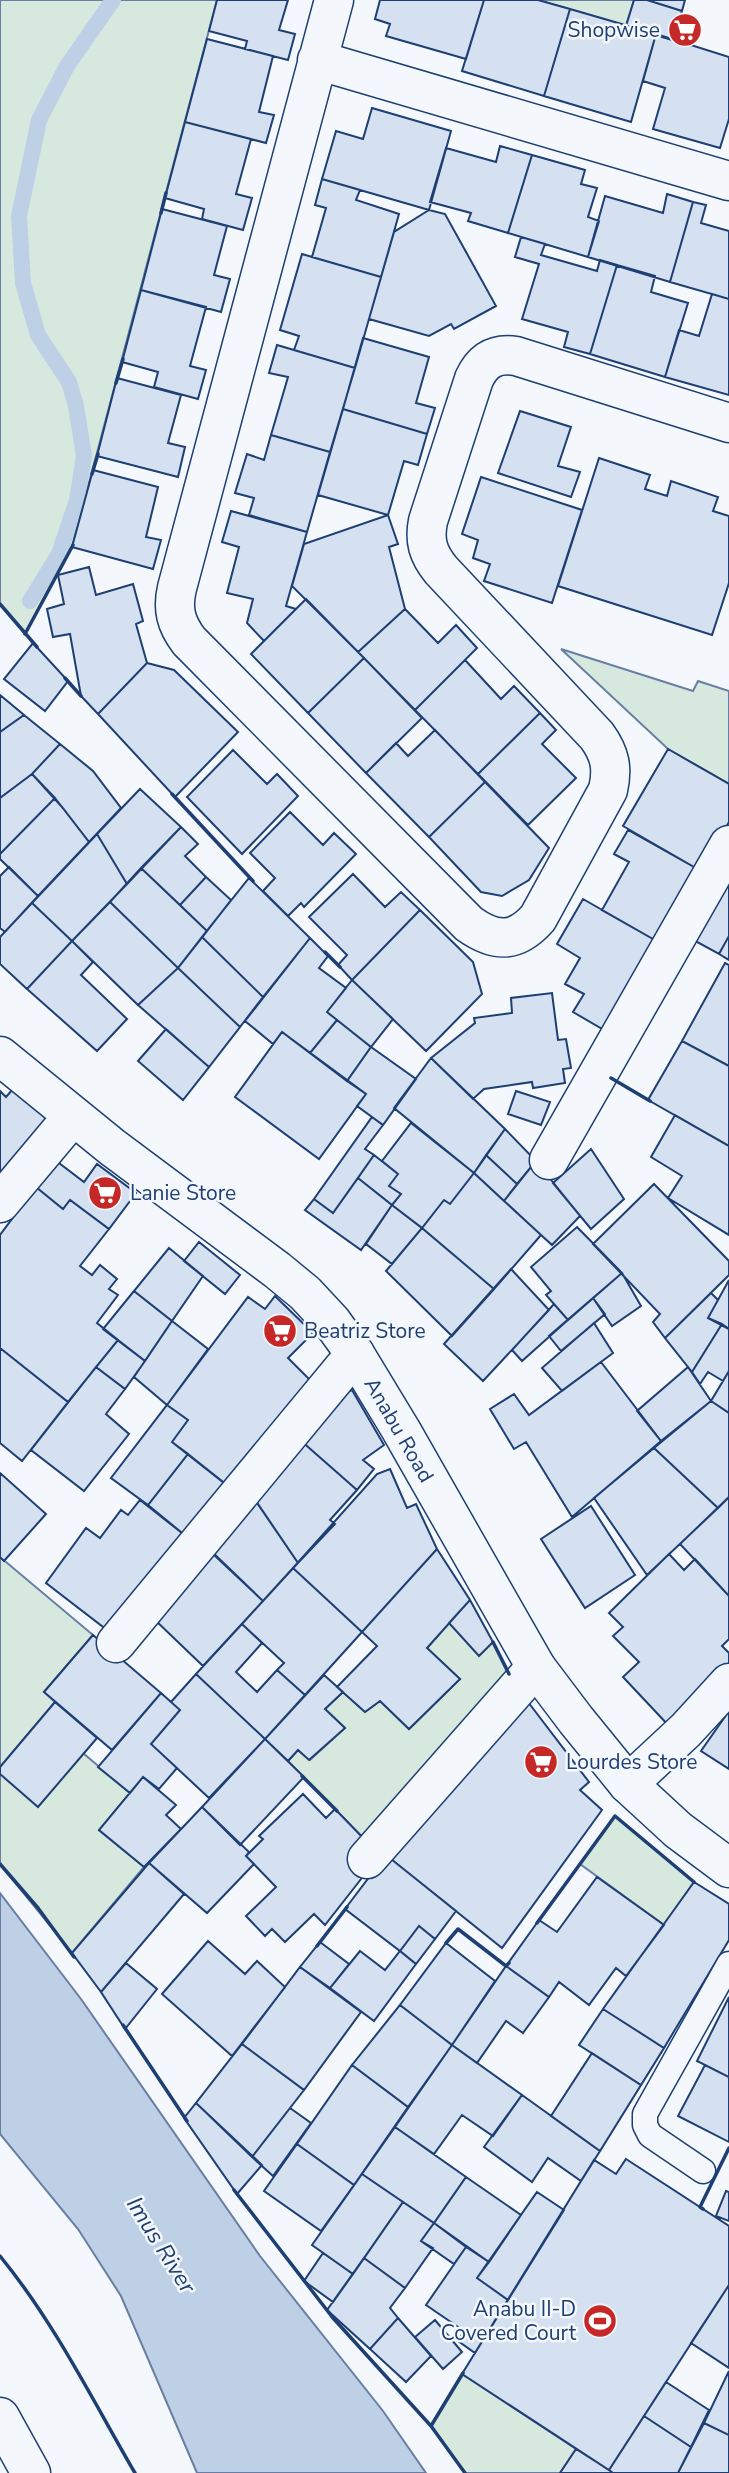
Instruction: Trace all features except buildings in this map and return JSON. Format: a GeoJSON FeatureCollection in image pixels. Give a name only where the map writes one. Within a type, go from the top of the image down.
{"type":"FeatureCollection","features":[{"type":"Feature","properties":{"kind":"street"},"geometry":{"type":"LineString","coordinates":[[334,0],[177,588],[174,602],[176,616],[189,641],[469,924],[480,932],[504,938],[517,935],[529,928],[538,918],[608,790],[611,761],[597,736],[441,570],[428,548],[428,521],[474,379],[480,367],[489,359],[502,354],[516,356],[729,423]]}},
{"type":"Feature","properties":{"kind":"street"},"geometry":{"type":"LineString","coordinates":[[317,60],[729,181]]}},
{"type":"Feature","properties":{"kind":"street"},"geometry":{"type":"LineString","coordinates":[[548,1160],[729,845]]}},
{"type":"Feature","properties":{"kind":"street","name":"Anabu Road"},"geometry":{"type":"LineString","coordinates":[[0,1056],[159,1183],[239,1239],[305,1293],[332,1322],[355,1354],[401,1430],[536,1667],[592,1742],[628,1784],[678,1830],[729,1868]]}},
{"type":"Feature","properties":{"kind":"street"},"geometry":{"type":"LineString","coordinates":[[0,1203],[72,1116]]}},
{"type":"Feature","properties":{"kind":"street"},"geometry":{"type":"LineString","coordinates":[[116,1643],[355,1354]]}},
{"type":"Feature","properties":{"kind":"street"},"geometry":{"type":"LineString","coordinates":[[368,1858],[536,1667]]}},
{"type":"Feature","properties":{"kind":"street"},"geometry":{"type":"LineString","coordinates":[[628,1784],[686,1730],[729,1683]]}},
{"type":"Feature","properties":{"kind":"street"},"geometry":{"type":"LineString","coordinates":[[0,2417],[31,2473]]}},
{"type":"Feature","properties":{"kind":"lane"},"geometry":{"type":"LineString","coordinates":[[703,2171],[650,2135],[645,2125],[645,2114],[729,1965]]}},
{"type":"Feature","properties":{"kind":"shaded area"},"geometry":{"type":"Polygon","coordinates":[[[0,0],[217,0],[72,547],[25,634],[0,604],[0,0]]]}},
{"type":"Feature","properties":{"kind":"shaded area"},"geometry":{"type":"Polygon","coordinates":[[[538,0],[634,0],[626,26],[538,0]]]}},
{"type":"Feature","properties":{"kind":"shaded area"},"geometry":{"type":"Polygon","coordinates":[[[561,649],[693,691],[698,681],[729,691],[729,784],[668,749],[561,649]]]}},
{"type":"Feature","properties":{"kind":"shaded area"},"geometry":{"type":"Polygon","coordinates":[[[0,1557],[93,1635],[44,1692],[55,1702],[0,1767],[0,1557]]]}},
{"type":"Feature","properties":{"kind":"shaded area"},"geometry":{"type":"Polygon","coordinates":[[[449,1623],[493,1642],[511,1678],[367,1842],[288,1761],[298,1750],[310,1760],[345,1728],[325,1709],[343,1692],[365,1712],[380,1701],[409,1729],[460,1679],[427,1648],[449,1623]]]}},
{"type":"Feature","properties":{"kind":"shaded area"},"geometry":{"type":"Polygon","coordinates":[[[83,1753],[130,1793],[99,1830],[144,1867],[72,1953],[0,1864],[0,1774],[83,1753]]]}},
{"type":"Feature","properties":{"kind":"shaded area"},"geometry":{"type":"Polygon","coordinates":[[[615,1816],[694,1882],[664,1925],[580,1864],[615,1816]]]}},
{"type":"Feature","properties":{"kind":"shaded area"},"geometry":{"type":"Polygon","coordinates":[[[462,2374],[576,2449],[560,2473],[465,2473],[431,2426],[462,2374]]]}},
{"type":"Feature","properties":{"kind":"water","name":"Imus River"},"geometry":{"type":"Polygon","coordinates":[[[0,1893],[81,1999],[260,2256],[383,2411],[426,2473],[197,2473],[121,2296],[78,2229],[0,2134],[0,1893]]]}},
{"type":"Feature","properties":{"kind":"waterway"},"geometry":{"type":"LineString","coordinates":[[30,601],[59,554],[77,500],[84,456],[69,382],[38,335],[23,283],[19,216],[39,120],[67,66],[113,0]]}},
{"type":"Feature","properties":{"kind":"wall"},"geometry":{"type":"LineString","coordinates":[[161,213],[166,193]]}},
{"type":"Feature","properties":{"kind":"wall"},"geometry":{"type":"LineString","coordinates":[[116,383],[123,359]]}},
{"type":"Feature","properties":{"kind":"wall"},"geometry":{"type":"LineString","coordinates":[[92,474],[98,454]]}},
{"type":"Feature","properties":{"kind":"wall"},"geometry":{"type":"LineString","coordinates":[[25,634],[73,545]]}},
{"type":"Feature","properties":{"kind":"wall"},"geometry":{"type":"LineString","coordinates":[[0,604],[37,647]]}},
{"type":"Feature","properties":{"kind":"wall"},"geometry":{"type":"LineString","coordinates":[[65,678],[81,696]]}},
{"type":"Feature","properties":{"kind":"wall"},"geometry":{"type":"LineString","coordinates":[[172,794],[253,881]]}},
{"type":"Feature","properties":{"kind":"wall"},"geometry":{"type":"LineString","coordinates":[[325,952],[340,967]]}},
{"type":"Feature","properties":{"kind":"wall"},"geometry":{"type":"LineString","coordinates":[[611,1078],[650,1101]]}},
{"type":"Feature","properties":{"kind":"wall"},"geometry":{"type":"LineString","coordinates":[[493,1642],[509,1674]]}},
{"type":"Feature","properties":{"kind":"wall"},"geometry":{"type":"LineString","coordinates":[[302,1776],[337,1811]]}},
{"type":"Feature","properties":{"kind":"wall"},"geometry":{"type":"LineString","coordinates":[[537,1923],[615,1816],[694,1882]]}},
{"type":"Feature","properties":{"kind":"wall"},"geometry":{"type":"LineString","coordinates":[[0,1864],[38,1908],[74,1957]]}},
{"type":"Feature","properties":{"kind":"wall"},"geometry":{"type":"LineString","coordinates":[[317,1946],[347,1907]]}},
{"type":"Feature","properties":{"kind":"wall"},"geometry":{"type":"LineString","coordinates":[[446,1943],[458,1929],[506,1966],[509,1963]]}},
{"type":"Feature","properties":{"kind":"wall"},"geometry":{"type":"LineString","coordinates":[[123,2025],[187,2121]]}},
{"type":"Feature","properties":{"kind":"wall"},"geometry":{"type":"LineString","coordinates":[[703,2209],[700,2207],[729,2148]]}},
{"type":"Feature","properties":{"kind":"wall"},"geometry":{"type":"LineString","coordinates":[[234,2190],[333,2318],[431,2426],[465,2473]]}},
{"type":"Feature","properties":{"kind":"wall"},"geometry":{"type":"LineString","coordinates":[[0,2256],[55,2334],[135,2473]]}},
{"type":"Feature","properties":{"kind":"wall"},"geometry":{"type":"LineString","coordinates":[[431,2426],[463,2373]]}},
{"type":"Feature","properties":{"kind":"place","name":"Shopwise"},"geometry":{"type":"Point","coordinates":[685,30]}},
{"type":"Feature","properties":{"kind":"place","name":"Lanie Store"},"geometry":{"type":"Point","coordinates":[105,1193]}},
{"type":"Feature","properties":{"kind":"place","name":"Beatriz Store"},"geometry":{"type":"Point","coordinates":[280,1331]}},
{"type":"Feature","properties":{"kind":"place","name":"Lourdes Store"},"geometry":{"type":"Point","coordinates":[541,1762]}},
{"type":"Feature","properties":{"kind":"place","name":"Anabu II-D Covered Court"},"geometry":{"type":"Point","coordinates":[600,2321]}}]}
